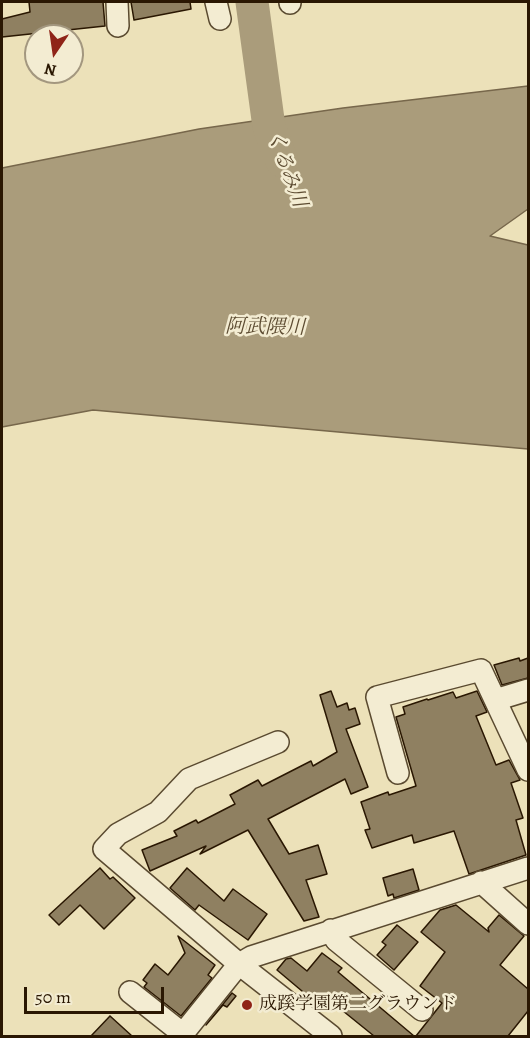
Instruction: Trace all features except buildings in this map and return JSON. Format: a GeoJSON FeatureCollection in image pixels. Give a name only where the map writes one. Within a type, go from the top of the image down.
{"type":"FeatureCollection","features":[{"type":"Feature","properties":{"kind":"street"},"geometry":{"type":"LineString","coordinates":[[117,2],[118,26]]}},
{"type":"Feature","properties":{"kind":"street"},"geometry":{"type":"LineString","coordinates":[[398,774],[377,696],[480,670],[528,770]]}},
{"type":"Feature","properties":{"kind":"street"},"geometry":{"type":"LineString","coordinates":[[495,700],[528,690]]}},
{"type":"Feature","properties":{"kind":"street"},"geometry":{"type":"LineString","coordinates":[[278,742],[189,779],[158,812],[118,834],[104,849],[239,964],[331,1036]]}},
{"type":"Feature","properties":{"kind":"street"},"geometry":{"type":"LineString","coordinates":[[130,992],[182,1035],[239,964],[251,957],[528,868]]}},
{"type":"Feature","properties":{"kind":"street"},"geometry":{"type":"LineString","coordinates":[[481,882],[528,924]]}},
{"type":"Feature","properties":{"kind":"street"},"geometry":{"type":"LineString","coordinates":[[331,930],[336,940],[422,1010]]}},
{"type":"Feature","properties":{"kind":"water","name":"阿武隈川"},"geometry":{"type":"Polygon","coordinates":[[[528,86],[528,209],[490,236],[528,245],[528,449],[93,410],[2,427],[2,168],[199,129],[343,108],[528,86]]]}},
{"type":"Feature","properties":{"kind":"waterway","name":"くるみ川"},"geometry":{"type":"LineString","coordinates":[[252,2],[269,127],[282,161]]}},
{"type":"Feature","properties":{"kind":"place","name":"成蹊学園第二グラウンド"},"geometry":{"type":"Point","coordinates":[247,1005]}}]}
